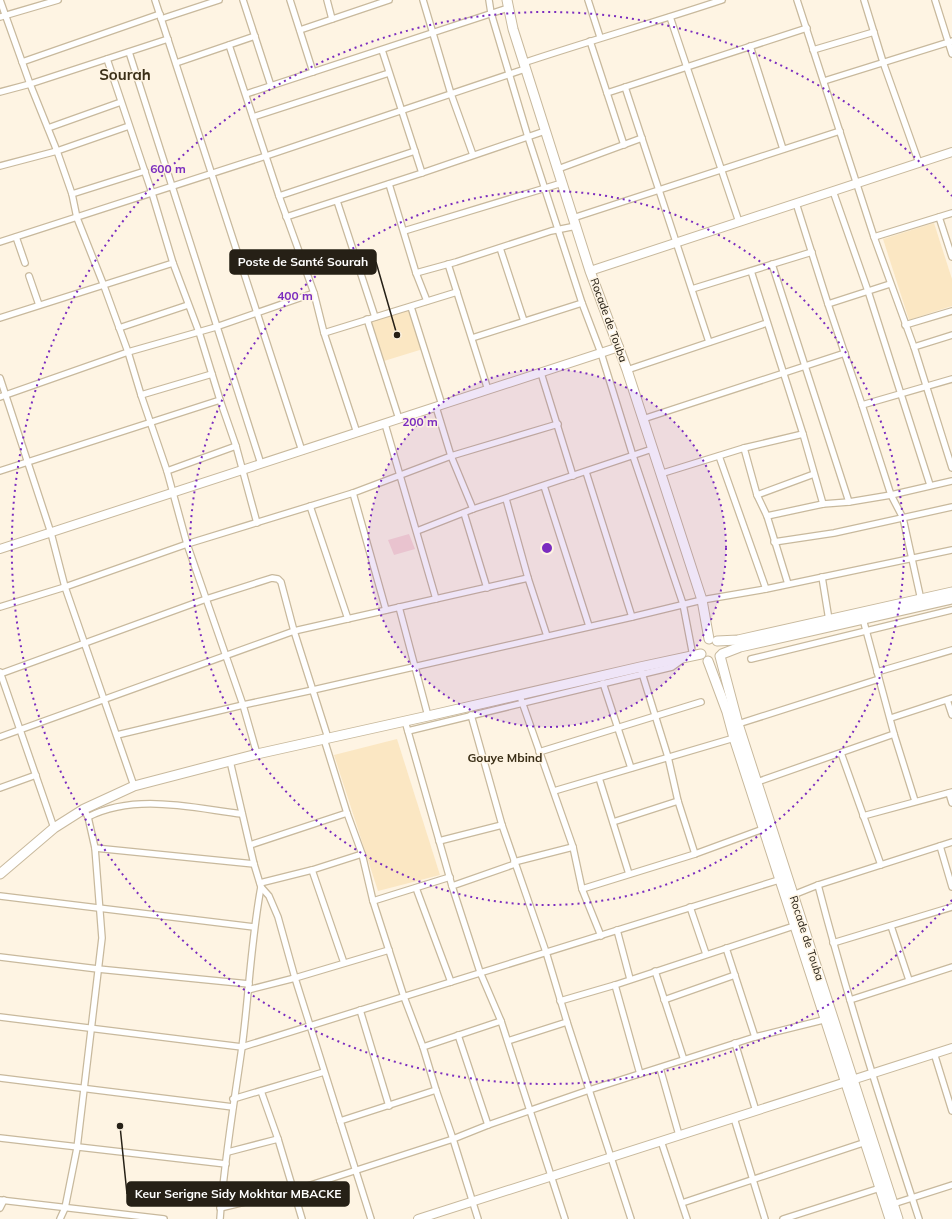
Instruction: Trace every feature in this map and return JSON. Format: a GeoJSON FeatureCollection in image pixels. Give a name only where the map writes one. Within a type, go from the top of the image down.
{"type":"FeatureCollection","features":[{"type":"Feature","properties":{"kind":"main road","name":"Rocade de Touba"},"geometry":{"type":"LineString","coordinates":[[508,4],[512,29],[590,271],[627,370],[702,600],[713,640],[721,647],[721,655],[738,724],[758,782],[794,926],[829,1018]]}},
{"type":"Feature","properties":{"kind":"main road"},"geometry":{"type":"LineString","coordinates":[[693,656],[702,645],[713,640],[738,640],[952,592]]}},
{"type":"Feature","properties":{"kind":"main road"},"geometry":{"type":"LineString","coordinates":[[0,874],[54,828],[86,813],[134,786],[257,754],[428,716],[521,699],[693,656],[708,661],[714,661],[721,655],[740,647],[952,599]]}},
{"type":"Feature","properties":{"kind":"main road","name":"Rocade de Touba"},"geometry":{"type":"LineString","coordinates":[[708,661],[727,712],[763,829],[783,878],[793,895],[829,1018],[898,1219]]}},
{"type":"Feature","properties":{"kind":"main road","name":"Rocade de Touba"},"geometry":{"type":"LineString","coordinates":[[850,1081],[866,1142],[890,1219]]}},
{"type":"Feature","properties":{"kind":"street"},"geometry":{"type":"LineString","coordinates":[[0,0],[3,16],[57,151],[72,194],[78,218],[128,352],[150,423],[167,471],[187,544],[243,705],[257,754]]}},
{"type":"Feature","properties":{"kind":"street"},"geometry":{"type":"LineString","coordinates":[[3,16],[58,0]]}},
{"type":"Feature","properties":{"kind":"street"},"geometry":{"type":"LineString","coordinates":[[155,0],[258,312],[302,451]]}},
{"type":"Feature","properties":{"kind":"street"},"geometry":{"type":"LineString","coordinates":[[22,62],[160,16],[219,0]]}},
{"type":"Feature","properties":{"kind":"street"},"geometry":{"type":"LineString","coordinates":[[243,0],[271,86]]}},
{"type":"Feature","properties":{"kind":"street"},"geometry":{"type":"LineString","coordinates":[[290,0],[313,72]]}},
{"type":"Feature","properties":{"kind":"street"},"geometry":{"type":"LineString","coordinates":[[327,0],[332,19]]}},
{"type":"Feature","properties":{"kind":"street"},"geometry":{"type":"LineString","coordinates":[[300,30],[374,2],[389,0]]}},
{"type":"Feature","properties":{"kind":"street"},"geometry":{"type":"LineString","coordinates":[[423,0],[451,94],[473,156]]}},
{"type":"Feature","properties":{"kind":"street"},"geometry":{"type":"LineString","coordinates":[[489,0],[491,13],[528,137],[546,188],[582,303],[601,353],[633,456],[683,604],[693,656]]}},
{"type":"Feature","properties":{"kind":"street"},"geometry":{"type":"LineString","coordinates":[[588,0],[600,37]]}},
{"type":"Feature","properties":{"kind":"street"},"geometry":{"type":"LineString","coordinates":[[0,242],[78,218],[451,94],[509,74],[524,66],[600,37],[722,0]]}},
{"type":"Feature","properties":{"kind":"street"},"geometry":{"type":"LineString","coordinates":[[797,0],[874,237],[914,347],[926,387],[949,447],[952,468]]}},
{"type":"Feature","properties":{"kind":"street"},"geometry":{"type":"LineString","coordinates":[[864,0],[883,62],[919,163]]}},
{"type":"Feature","properties":{"kind":"street"},"geometry":{"type":"LineString","coordinates":[[935,0],[950,41],[952,54]]}},
{"type":"Feature","properties":{"kind":"street"},"geometry":{"type":"LineString","coordinates":[[246,94],[491,13],[508,4]]}},
{"type":"Feature","properties":{"kind":"street"},"geometry":{"type":"LineString","coordinates":[[670,17],[739,222]]}},
{"type":"Feature","properties":{"kind":"street"},"geometry":{"type":"LineString","coordinates":[[607,93],[807,28]]}},
{"type":"Feature","properties":{"kind":"street"},"geometry":{"type":"LineString","coordinates":[[814,50],[874,32]]}},
{"type":"Feature","properties":{"kind":"street"},"geometry":{"type":"LineString","coordinates":[[176,63],[255,36]]}},
{"type":"Feature","properties":{"kind":"street"},"geometry":{"type":"LineString","coordinates":[[0,92],[30,84],[168,39]]}},
{"type":"Feature","properties":{"kind":"street"},"geometry":{"type":"LineString","coordinates":[[590,41],[624,145]]}},
{"type":"Feature","properties":{"kind":"street"},"geometry":{"type":"LineString","coordinates":[[824,81],[950,41]]}},
{"type":"Feature","properties":{"kind":"street"},"geometry":{"type":"LineString","coordinates":[[229,45],[286,217],[314,293],[324,333],[357,433]]}},
{"type":"Feature","properties":{"kind":"street"},"geometry":{"type":"LineString","coordinates":[[750,46],[783,149]]}},
{"type":"Feature","properties":{"kind":"street"},"geometry":{"type":"LineString","coordinates":[[382,50],[422,173]]}},
{"type":"Feature","properties":{"kind":"street"},"geometry":{"type":"LineString","coordinates":[[129,52],[261,464]]}},
{"type":"Feature","properties":{"kind":"street"},"geometry":{"type":"LineString","coordinates":[[107,59],[152,193],[173,263],[199,332],[236,446],[256,523]]}},
{"type":"Feature","properties":{"kind":"street"},"geometry":{"type":"LineString","coordinates":[[253,117],[389,73]]}},
{"type":"Feature","properties":{"kind":"street"},"geometry":{"type":"LineString","coordinates":[[624,87],[709,342]]}},
{"type":"Feature","properties":{"kind":"street"},"geometry":{"type":"LineString","coordinates":[[48,128],[122,102]]}},
{"type":"Feature","properties":{"kind":"street"},"geometry":{"type":"LineString","coordinates":[[0,166],[57,151],[129,126]]}},
{"type":"Feature","properties":{"kind":"street"},"geometry":{"type":"LineString","coordinates":[[286,217],[390,184],[546,131]]}},
{"type":"Feature","properties":{"kind":"street"},"geometry":{"type":"LineString","coordinates":[[416,273],[558,229],[659,190],[840,131]]}},
{"type":"Feature","properties":{"kind":"street"},"geometry":{"type":"LineString","coordinates":[[558,169],[642,138]]}},
{"type":"Feature","properties":{"kind":"street"},"geometry":{"type":"LineString","coordinates":[[279,196],[415,151]]}},
{"type":"Feature","properties":{"kind":"street"},"geometry":{"type":"LineString","coordinates":[[590,271],[952,152]]}},
{"type":"Feature","properties":{"kind":"street"},"geometry":{"type":"LineString","coordinates":[[72,194],[145,172]]}},
{"type":"Feature","properties":{"kind":"street"},"geometry":{"type":"LineString","coordinates":[[404,231],[562,183]]}},
{"type":"Feature","properties":{"kind":"street"},"geometry":{"type":"LineString","coordinates":[[390,184],[416,273],[427,301]]}},
{"type":"Feature","properties":{"kind":"street"},"geometry":{"type":"LineString","coordinates":[[833,191],[868,291],[930,485]]}},
{"type":"Feature","properties":{"kind":"street"},"geometry":{"type":"LineString","coordinates":[[337,201],[375,317]]}},
{"type":"Feature","properties":{"kind":"street"},"geometry":{"type":"LineString","coordinates":[[796,203],[891,495],[903,518],[921,600]]}},
{"type":"Feature","properties":{"kind":"street"},"geometry":{"type":"LineString","coordinates":[[874,237],[952,213]]}},
{"type":"Feature","properties":{"kind":"street"},"geometry":{"type":"LineString","coordinates":[[939,216],[952,257]]}},
{"type":"Feature","properties":{"kind":"street"},"geometry":{"type":"LineString","coordinates":[[16,238],[24,263]]}},
{"type":"Feature","properties":{"kind":"street"},"geometry":{"type":"LineString","coordinates":[[500,248],[524,321]]}},
{"type":"Feature","properties":{"kind":"street"},"geometry":{"type":"LineString","coordinates":[[692,289],[812,252]]}},
{"type":"Feature","properties":{"kind":"street"},"geometry":{"type":"LineString","coordinates":[[0,318],[173,263]]}},
{"type":"Feature","properties":{"kind":"street"},"geometry":{"type":"LineString","coordinates":[[448,264],[488,390]]}},
{"type":"Feature","properties":{"kind":"street"},"geometry":{"type":"LineString","coordinates":[[772,264],[849,502]]}},
{"type":"Feature","properties":{"kind":"street"},"geometry":{"type":"LineString","coordinates":[[751,271],[803,434],[823,504]]}},
{"type":"Feature","properties":{"kind":"street"},"geometry":{"type":"LineString","coordinates":[[29,276],[39,305]]}},
{"type":"Feature","properties":{"kind":"street"},"geometry":{"type":"LineString","coordinates":[[828,304],[890,284]]}},
{"type":"Feature","properties":{"kind":"street"},"geometry":{"type":"LineString","coordinates":[[324,333],[457,292]]}},
{"type":"Feature","properties":{"kind":"street"},"geometry":{"type":"LineString","coordinates":[[3,396],[128,352],[216,327],[314,293]]}},
{"type":"Feature","properties":{"kind":"street"},"geometry":{"type":"LineString","coordinates":[[472,338],[582,303]]}},
{"type":"Feature","properties":{"kind":"street"},"geometry":{"type":"LineString","coordinates":[[119,328],[188,305]]}},
{"type":"Feature","properties":{"kind":"street"},"geometry":{"type":"LineString","coordinates":[[411,307],[439,406],[451,456],[473,509]]}},
{"type":"Feature","properties":{"kind":"street"},"geometry":{"type":"LineString","coordinates":[[905,325],[952,311]]}},
{"type":"Feature","properties":{"kind":"street"},"geometry":{"type":"LineString","coordinates":[[367,319],[399,419]]}},
{"type":"Feature","properties":{"kind":"street"},"geometry":{"type":"LineString","coordinates":[[627,370],[767,323]]}},
{"type":"Feature","properties":{"kind":"street"},"geometry":{"type":"LineString","coordinates":[[914,347],[952,335]]}},
{"type":"Feature","properties":{"kind":"street"},"geometry":{"type":"LineString","coordinates":[[0,549],[619,347]]}},
{"type":"Feature","properties":{"kind":"street"},"geometry":{"type":"LineString","coordinates":[[643,419],[845,353]]}},
{"type":"Feature","properties":{"kind":"street"},"geometry":{"type":"LineString","coordinates":[[541,373],[573,476]]}},
{"type":"Feature","properties":{"kind":"street"},"geometry":{"type":"LineString","coordinates":[[141,395],[212,374]]}},
{"type":"Feature","properties":{"kind":"street"},"geometry":{"type":"LineString","coordinates":[[0,378],[3,396],[28,462],[51,533],[65,587],[134,786]]}},
{"type":"Feature","properties":{"kind":"street"},"geometry":{"type":"LineString","coordinates":[[862,405],[952,379]]}},
{"type":"Feature","properties":{"kind":"street"},"geometry":{"type":"LineString","coordinates":[[0,471],[220,400]]}},
{"type":"Feature","properties":{"kind":"street"},"geometry":{"type":"LineString","coordinates":[[385,424],[436,599]]}},
{"type":"Feature","properties":{"kind":"street"},"geometry":{"type":"LineString","coordinates":[[0,607],[65,587],[187,544],[353,493],[451,456],[558,424]]}},
{"type":"Feature","properties":{"kind":"street"},"geometry":{"type":"LineString","coordinates":[[660,474],[744,448],[803,434]]}},
{"type":"Feature","properties":{"kind":"street"},"geometry":{"type":"LineString","coordinates":[[167,471],[236,446]]}},
{"type":"Feature","properties":{"kind":"street"},"geometry":{"type":"LineString","coordinates":[[744,448],[757,495],[767,516],[788,584]]}},
{"type":"Feature","properties":{"kind":"street"},"geometry":{"type":"LineString","coordinates":[[417,531],[473,509],[652,449]]}},
{"type":"Feature","properties":{"kind":"street"},"geometry":{"type":"LineString","coordinates":[[719,456],[766,589]]}},
{"type":"Feature","properties":{"kind":"street"},"geometry":{"type":"LineString","coordinates":[[586,472],[632,617]]}},
{"type":"Feature","properties":{"kind":"street"},"geometry":{"type":"LineString","coordinates":[[757,495],[814,474]]}},
{"type":"Feature","properties":{"kind":"street"},"geometry":{"type":"LineString","coordinates":[[767,516],[823,504],[849,502],[891,495],[952,481]]}},
{"type":"Feature","properties":{"kind":"street"},"geometry":{"type":"LineString","coordinates":[[544,486],[589,626]]}},
{"type":"Feature","properties":{"kind":"street"},"geometry":{"type":"LineString","coordinates":[[353,493],[386,610]]}},
{"type":"Feature","properties":{"kind":"street"},"geometry":{"type":"LineString","coordinates":[[506,499],[528,578],[547,636]]}},
{"type":"Feature","properties":{"kind":"street"},"geometry":{"type":"LineString","coordinates":[[310,506],[348,619]]}},
{"type":"Feature","properties":{"kind":"street"},"geometry":{"type":"LineString","coordinates":[[774,542],[834,533],[952,507]]}},
{"type":"Feature","properties":{"kind":"street"},"geometry":{"type":"LineString","coordinates":[[464,513],[487,588]]}},
{"type":"Feature","properties":{"kind":"street"},"geometry":{"type":"LineString","coordinates":[[117,735],[683,604],[822,578],[952,550]]}},
{"type":"Feature","properties":{"kind":"street"},"geometry":{"type":"LineString","coordinates":[[54,828],[0,673],[206,599],[272,578],[276,578],[281,582],[347,813],[362,854],[373,901],[404,997],[423,1047],[478,1219]]}},
{"type":"Feature","properties":{"kind":"street"},"geometry":{"type":"LineString","coordinates":[[0,737],[294,631],[528,578]]}},
{"type":"Feature","properties":{"kind":"street"},"geometry":{"type":"LineString","coordinates":[[822,578],[829,620]]}},
{"type":"Feature","properties":{"kind":"street"},"geometry":{"type":"LineString","coordinates":[[400,607],[428,716]]}},
{"type":"Feature","properties":{"kind":"street"},"geometry":{"type":"LineString","coordinates":[[751,659],[952,610]]}},
{"type":"Feature","properties":{"kind":"street"},"geometry":{"type":"LineString","coordinates":[[863,619],[891,718],[894,734],[915,801]]}},
{"type":"Feature","properties":{"kind":"street"},"geometry":{"type":"LineString","coordinates":[[877,672],[952,650]]}},
{"type":"Feature","properties":{"kind":"street"},"geometry":{"type":"LineString","coordinates":[[408,731],[471,715],[521,699],[603,683],[641,670],[668,757],[678,801],[695,854]]}},
{"type":"Feature","properties":{"kind":"street"},"geometry":{"type":"LineString","coordinates":[[738,724],[879,679]]}},
{"type":"Feature","properties":{"kind":"street"},"geometry":{"type":"LineString","coordinates":[[603,683],[631,768]]}},
{"type":"Feature","properties":{"kind":"street"},"geometry":{"type":"LineString","coordinates":[[521,699],[573,847],[582,889],[601,936]]}},
{"type":"Feature","properties":{"kind":"street"},"geometry":{"type":"LineString","coordinates":[[891,718],[950,699],[952,715]]}},
{"type":"Feature","properties":{"kind":"street"},"geometry":{"type":"LineString","coordinates":[[539,752],[701,702]]}},
{"type":"Feature","properties":{"kind":"street"},"geometry":{"type":"LineString","coordinates":[[471,715],[502,825],[546,952],[560,1001],[631,1219]]}},
{"type":"Feature","properties":{"kind":"street"},"geometry":{"type":"LineString","coordinates":[[405,722],[452,886],[480,972],[508,1041],[565,1219]]}},
{"type":"Feature","properties":{"kind":"street"},"geometry":{"type":"LineString","coordinates":[[758,782],[894,734]]}},
{"type":"Feature","properties":{"kind":"street"},"geometry":{"type":"LineString","coordinates":[[554,791],[734,738]]}},
{"type":"Feature","properties":{"kind":"street"},"geometry":{"type":"LineString","coordinates":[[841,753],[881,865]]}},
{"type":"Feature","properties":{"kind":"street"},"geometry":{"type":"LineString","coordinates":[[230,761],[254,864],[261,885],[269,896],[278,917],[294,978],[371,1219]]}},
{"type":"Feature","properties":{"kind":"street"},"geometry":{"type":"LineString","coordinates":[[0,788],[36,775]]}},
{"type":"Feature","properties":{"kind":"street"},"geometry":{"type":"LineString","coordinates":[[599,778],[629,874]]}},
{"type":"Feature","properties":{"kind":"street"},"geometry":{"type":"LineString","coordinates":[[863,816],[950,792],[952,803]]}},
{"type":"Feature","properties":{"kind":"street"},"geometry":{"type":"LineString","coordinates":[[613,822],[678,801]]}},
{"type":"Feature","properties":{"kind":"street"},"geometry":{"type":"LineString","coordinates":[[60,1219],[65,1208],[77,1148],[102,938],[95,848],[86,813],[141,804],[158,803],[242,814]]}},
{"type":"Feature","properties":{"kind":"street"},"geometry":{"type":"LineString","coordinates":[[250,845],[347,813]]}},
{"type":"Feature","properties":{"kind":"street"},"geometry":{"type":"LineString","coordinates":[[439,841],[502,825]]}},
{"type":"Feature","properties":{"kind":"street"},"geometry":{"type":"LineString","coordinates":[[582,889],[695,854],[763,829]]}},
{"type":"Feature","properties":{"kind":"street"},"geometry":{"type":"LineString","coordinates":[[793,895],[818,885],[952,842]]}},
{"type":"Feature","properties":{"kind":"street"},"geometry":{"type":"LineString","coordinates":[[940,846],[952,886]]}},
{"type":"Feature","properties":{"kind":"street"},"geometry":{"type":"LineString","coordinates":[[452,886],[515,863],[573,847]]}},
{"type":"Feature","properties":{"kind":"street"},"geometry":{"type":"LineString","coordinates":[[95,848],[254,864]]}},
{"type":"Feature","properties":{"kind":"street"},"geometry":{"type":"LineString","coordinates":[[261,885],[362,854]]}},
{"type":"Feature","properties":{"kind":"street"},"geometry":{"type":"LineString","coordinates":[[312,870],[344,963]]}},
{"type":"Feature","properties":{"kind":"street"},"geometry":{"type":"LineString","coordinates":[[373,901],[450,877]]}},
{"type":"Feature","properties":{"kind":"street"},"geometry":{"type":"LineString","coordinates":[[0,1018],[242,1047],[783,878]]}},
{"type":"Feature","properties":{"kind":"street"},"geometry":{"type":"LineString","coordinates":[[220,1219],[232,1107],[242,1047],[249,987],[254,927],[261,885]]}},
{"type":"Feature","properties":{"kind":"street"},"geometry":{"type":"LineString","coordinates":[[818,885],[850,1000],[919,1219]]}},
{"type":"Feature","properties":{"kind":"street"},"geometry":{"type":"LineString","coordinates":[[416,888],[450,982]]}},
{"type":"Feature","properties":{"kind":"street"},"geometry":{"type":"LineString","coordinates":[[0,896],[254,927]]}},
{"type":"Feature","properties":{"kind":"street"},"geometry":{"type":"LineString","coordinates":[[833,943],[952,907]]}},
{"type":"Feature","properties":{"kind":"street"},"geometry":{"type":"LineString","coordinates":[[690,908],[706,954]]}},
{"type":"Feature","properties":{"kind":"street"},"geometry":{"type":"LineString","coordinates":[[560,1001],[614,985],[794,926]]}},
{"type":"Feature","properties":{"kind":"street"},"geometry":{"type":"LineString","coordinates":[[891,926],[909,980]]}},
{"type":"Feature","properties":{"kind":"street"},"geometry":{"type":"LineString","coordinates":[[618,930],[630,979]]}},
{"type":"Feature","properties":{"kind":"street"},"geometry":{"type":"LineString","coordinates":[[726,948],[755,1037]]}},
{"type":"Feature","properties":{"kind":"street"},"geometry":{"type":"LineString","coordinates":[[0,957],[249,987],[294,978],[389,950]]}},
{"type":"Feature","properties":{"kind":"street"},"geometry":{"type":"LineString","coordinates":[[850,1000],[952,967]]}},
{"type":"Feature","properties":{"kind":"street"},"geometry":{"type":"LineString","coordinates":[[655,971],[684,1060]]}},
{"type":"Feature","properties":{"kind":"street"},"geometry":{"type":"LineString","coordinates":[[664,1000],[735,975]]}},
{"type":"Feature","properties":{"kind":"street"},"geometry":{"type":"LineString","coordinates":[[614,985],[640,1074]]}},
{"type":"Feature","properties":{"kind":"street"},"geometry":{"type":"LineString","coordinates":[[360,1010],[389,1106]]}},
{"type":"Feature","properties":{"kind":"street"},"geometry":{"type":"LineString","coordinates":[[220,1208],[292,1190],[453,1139],[530,1110],[735,1043],[829,1018]]}},
{"type":"Feature","properties":{"kind":"street"},"geometry":{"type":"LineString","coordinates":[[423,1047],[501,1021]]}},
{"type":"Feature","properties":{"kind":"street"},"geometry":{"type":"LineString","coordinates":[[508,1041],[567,1022]]}},
{"type":"Feature","properties":{"kind":"street"},"geometry":{"type":"LineString","coordinates":[[458,1035],[488,1125]]}},
{"type":"Feature","properties":{"kind":"street"},"geometry":{"type":"LineString","coordinates":[[735,1043],[756,1111]]}},
{"type":"Feature","properties":{"kind":"street"},"geometry":{"type":"LineString","coordinates":[[418,1219],[952,1048]]}},
{"type":"Feature","properties":{"kind":"street"},"geometry":{"type":"LineString","coordinates":[[934,1053],[952,1110]]}},
{"type":"Feature","properties":{"kind":"street"},"geometry":{"type":"LineString","coordinates":[[660,1068],[679,1135]]}},
{"type":"Feature","properties":{"kind":"street"},"geometry":{"type":"LineString","coordinates":[[233,1100],[324,1072]]}},
{"type":"Feature","properties":{"kind":"street"},"geometry":{"type":"LineString","coordinates":[[0,1078],[232,1107]]}},
{"type":"Feature","properties":{"kind":"street"},"geometry":{"type":"LineString","coordinates":[[340,1121],[436,1090]]}},
{"type":"Feature","properties":{"kind":"street"},"geometry":{"type":"LineString","coordinates":[[261,1091],[278,1139],[292,1190],[302,1219]]}},
{"type":"Feature","properties":{"kind":"street"},"geometry":{"type":"LineString","coordinates":[[734,1118],[765,1219]]}},
{"type":"Feature","properties":{"kind":"street"},"geometry":{"type":"LineString","coordinates":[[0,1138],[226,1164]]}},
{"type":"Feature","properties":{"kind":"street"},"geometry":{"type":"LineString","coordinates":[[228,1152],[278,1139]]}},
{"type":"Feature","properties":{"kind":"street"},"geometry":{"type":"LineString","coordinates":[[661,1141],[687,1219]]}},
{"type":"Feature","properties":{"kind":"street"},"geometry":{"type":"LineString","coordinates":[[682,1204],[866,1142]]}},
{"type":"Feature","properties":{"kind":"street"},"geometry":{"type":"LineString","coordinates":[[893,1204],[952,1185]]}},
{"type":"Feature","properties":{"kind":"street"},"geometry":{"type":"LineString","coordinates":[[783,1219],[880,1188]]}},
{"type":"Feature","properties":{"kind":"street"},"geometry":{"type":"LineString","coordinates":[[0,1208],[2,1200],[164,1219]]}},
{"type":"Feature","properties":{"kind":"street"},"geometry":{"type":"LineString","coordinates":[[805,1212],[808,1219]]}},
{"type":"Feature","properties":{"kind":"shaded area"},"geometry":{"type":"Polygon","coordinates":[[[934,223],[952,279],[952,306],[909,320],[883,239],[934,223]]]}},
{"type":"Feature","properties":{"kind":"shaded area"},"geometry":{"type":"Polygon","coordinates":[[[410,309],[423,349],[384,361],[371,321],[410,309]]]}},
{"type":"Feature","properties":{"kind":"shaded area"},"geometry":{"type":"Polygon","coordinates":[[[409,534],[415,549],[394,555],[388,540],[409,534]]]}},
{"type":"Feature","properties":{"kind":"shaded area"},"geometry":{"type":"Polygon","coordinates":[[[397,739],[440,875],[378,891],[334,755],[397,739]]]}},
{"type":"Feature","properties":{"kind":"place","name":"Poste de Santé Sourah"},"geometry":{"type":"Point","coordinates":[397,335]}},
{"type":"Feature","properties":{"kind":"place","name":"Keur Serigne Sidy Mokhtar MBACKE"},"geometry":{"type":"Point","coordinates":[120,1126]}},
{"type":"Feature","properties":{"kind":"district","name":"Sourah"},"geometry":{"type":"Point","coordinates":[125,74]}},
{"type":"Feature","properties":{"kind":"district","name":"Gouye Mbind"},"geometry":{"type":"Point","coordinates":[505,757]}}]}
